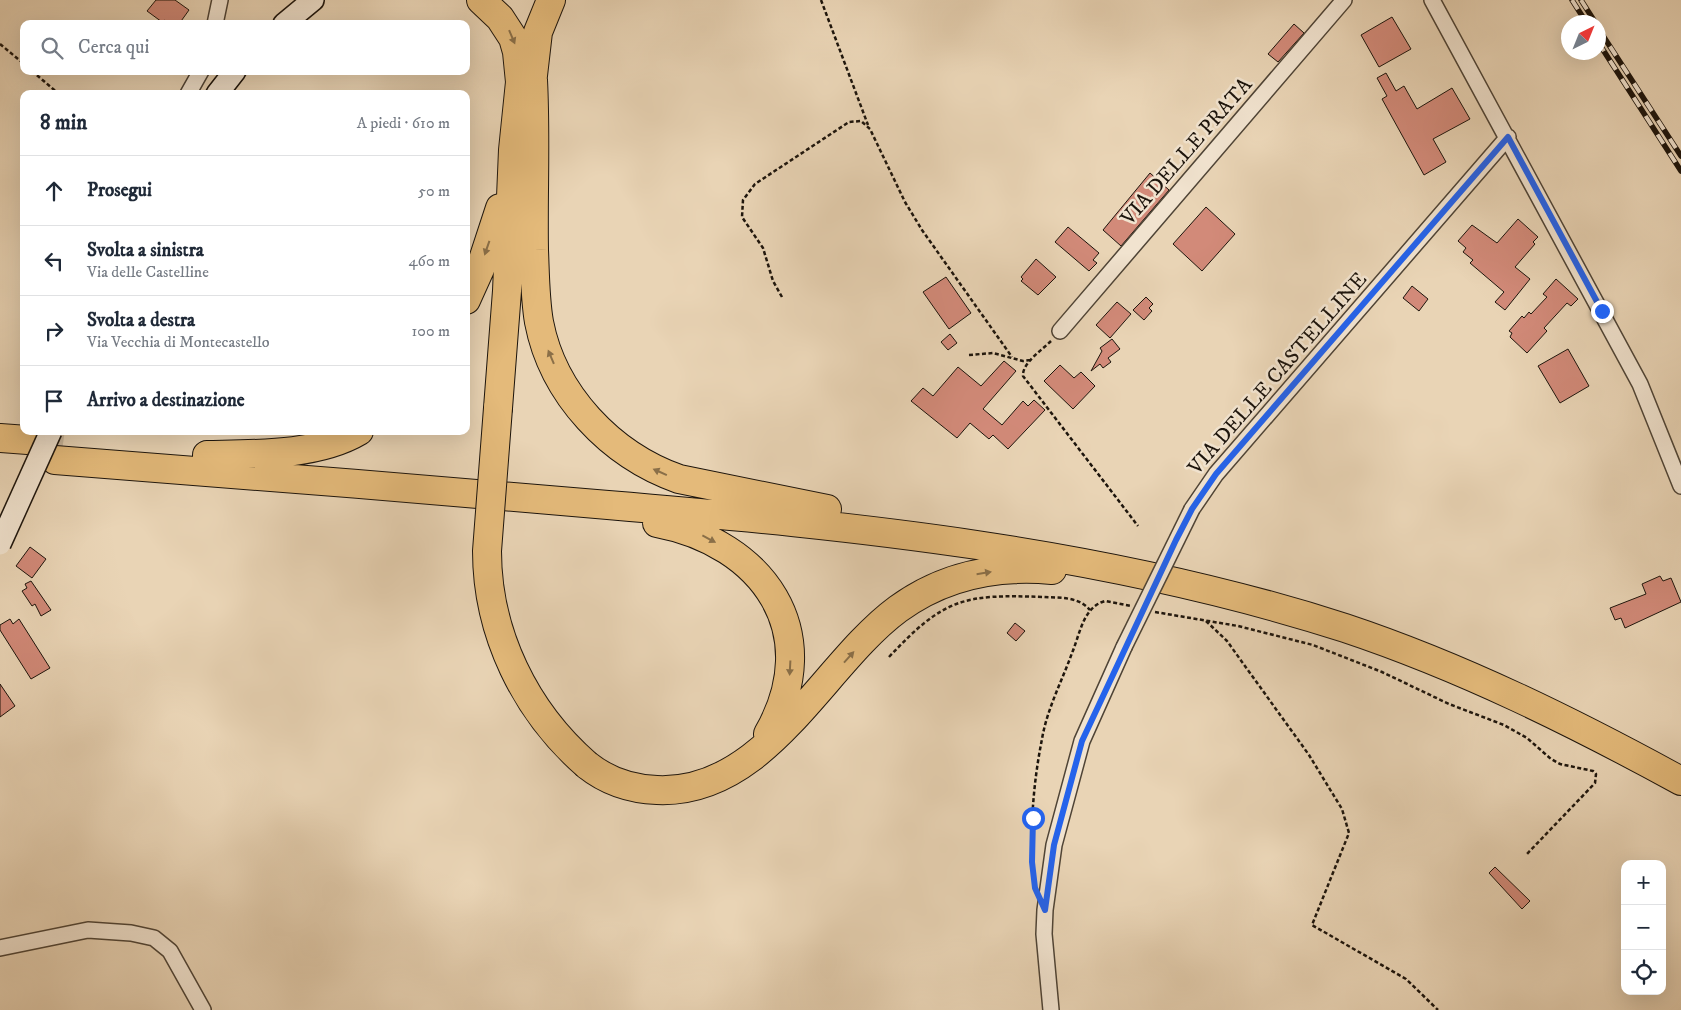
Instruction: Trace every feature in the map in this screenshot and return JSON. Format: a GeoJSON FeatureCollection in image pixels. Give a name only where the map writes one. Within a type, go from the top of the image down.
{"type":"FeatureCollection","features":[{"type":"Feature","properties":{"kind":"highway"},"geometry":{"type":"LineString","coordinates":[[482,0],[504,23],[517,52],[519,98],[513,150],[507,291],[487,569],[496,618],[511,663],[529,696],[552,730],[587,765],[607,777],[634,787],[679,789],[711,781],[727,774],[782,732],[884,621],[897,610],[931,589],[967,576],[1004,570],[1129,572]]}},
{"type":"Feature","properties":{"kind":"highway"},"geometry":{"type":"LineString","coordinates":[[507,291],[516,243],[538,32],[551,0]]}},
{"type":"Feature","properties":{"kind":"highway"},"geometry":{"type":"LineString","coordinates":[[533,80],[535,116],[536,301],[539,324],[547,346],[558,372],[574,401],[613,442],[642,463],[662,473],[679,479],[827,509]]}},
{"type":"Feature","properties":{"kind":"highway"},"geometry":{"type":"LineString","coordinates":[[470,290],[493,231],[513,150]]}},
{"type":"Feature","properties":{"kind":"highway"},"geometry":{"type":"LineString","coordinates":[[207,455],[303,449],[337,441],[350,435]]}},
{"type":"Feature","properties":{"kind":"highway"},"geometry":{"type":"LineString","coordinates":[[0,438],[49,447],[525,498],[877,530],[1006,548],[1129,572],[1286,611],[1348,630],[1418,655],[1530,702],[1681,781]]}},
{"type":"Feature","properties":{"kind":"highway"},"geometry":{"type":"LineString","coordinates":[[0,454],[49,447],[207,455],[593,487],[827,509],[992,530],[1088,546],[1196,569],[1282,592],[1406,632],[1483,662],[1621,728],[1681,762]]}},
{"type":"Feature","properties":{"kind":"highway"},"geometry":{"type":"LineString","coordinates":[[525,498],[693,531],[707,536],[737,556],[765,584],[782,613],[786,626],[790,672],[784,702],[779,715],[754,754]]}},
{"type":"Feature","properties":{"kind":"main road"},"geometry":{"type":"LineString","coordinates":[[289,20],[313,0]]}},
{"type":"Feature","properties":{"kind":"main road"},"geometry":{"type":"LineString","coordinates":[[219,90],[233,75]]}},
{"type":"Feature","properties":{"kind":"main road"},"geometry":{"type":"LineString","coordinates":[[0,544],[49,447]]}},
{"type":"Feature","properties":{"kind":"street"},"geometry":{"type":"LineString","coordinates":[[216,20],[220,0]]}},
{"type":"Feature","properties":{"kind":"street","name":"VIA DELLE PRATA"},"geometry":{"type":"LineString","coordinates":[[1060,331],[1344,0]]}},
{"type":"Feature","properties":{"kind":"street"},"geometry":{"type":"LineString","coordinates":[[1432,0],[1508,137],[1640,384],[1681,486]]}},
{"type":"Feature","properties":{"kind":"street"},"geometry":{"type":"LineString","coordinates":[[190,90],[198,75]]}},
{"type":"Feature","properties":{"kind":"street","name":"VIA DELLE CASTELLINE"},"geometry":{"type":"LineString","coordinates":[[1051,1010],[1044,934],[1045,910],[1049,870],[1072,770],[1082,741],[1124,647],[1192,509],[1216,474],[1508,137]]}},
{"type":"Feature","properties":{"kind":"street"},"geometry":{"type":"LineString","coordinates":[[0,948],[88,930],[130,933],[154,938],[170,952],[203,1010]]}},
{"type":"Feature","properties":{"kind":"path"},"geometry":{"type":"LineString","coordinates":[[821,0],[864,116],[906,202],[922,230],[1012,357]]}},
{"type":"Feature","properties":{"kind":"path"},"geometry":{"type":"LineString","coordinates":[[0,44],[20,61]]}},
{"type":"Feature","properties":{"kind":"path"},"geometry":{"type":"LineString","coordinates":[[37,75],[54,90]]}},
{"type":"Feature","properties":{"kind":"path"},"geometry":{"type":"LineString","coordinates":[[782,297],[773,281],[763,248],[742,217],[743,200],[755,184],[850,122],[860,121],[870,129]]}},
{"type":"Feature","properties":{"kind":"path"},"geometry":{"type":"LineString","coordinates":[[1060,331],[1032,360],[1023,371],[1023,376],[1138,526]]}},
{"type":"Feature","properties":{"kind":"path"},"geometry":{"type":"LineString","coordinates":[[969,355],[983,352],[1023,361],[1032,360]]}},
{"type":"Feature","properties":{"kind":"path"},"geometry":{"type":"LineString","coordinates":[[889,657],[917,628],[935,614],[950,605],[972,599],[1003,596],[1064,598],[1080,601],[1090,610]]}},
{"type":"Feature","properties":{"kind":"path"},"geometry":{"type":"LineString","coordinates":[[1045,910],[1035,888],[1032,862],[1033,818],[1042,739],[1054,697],[1090,610],[1106,601],[1132,606]]}},
{"type":"Feature","properties":{"kind":"path"},"geometry":{"type":"LineString","coordinates":[[1153,612],[1276,634],[1344,657],[1423,690],[1449,704],[1504,725],[1527,738],[1551,759],[1560,764],[1593,771],[1596,774],[1596,783],[1526,855]]}},
{"type":"Feature","properties":{"kind":"path"},"geometry":{"type":"LineString","coordinates":[[1205,620],[1227,641],[1309,755],[1346,818],[1349,833],[1312,925],[1406,979],[1438,1010]]}},
{"type":"Feature","properties":{"kind":"building"},"geometry":{"type":"Polygon","coordinates":[[[156,0],[175,0],[189,10],[182,20],[159,20],[147,11],[156,0]]]}},
{"type":"Feature","properties":{"kind":"building"},"geometry":{"type":"Polygon","coordinates":[[[1392,17],[1411,49],[1379,67],[1361,35],[1392,17]]]}},
{"type":"Feature","properties":{"kind":"building"},"geometry":{"type":"Polygon","coordinates":[[[1294,24],[1304,33],[1278,62],[1268,54],[1294,24]]]}},
{"type":"Feature","properties":{"kind":"building"},"geometry":{"type":"Polygon","coordinates":[[[1386,73],[1396,91],[1404,86],[1417,109],[1452,88],[1470,119],[1433,139],[1446,162],[1424,175],[1382,99],[1387,96],[1377,78],[1386,73]]]}},
{"type":"Feature","properties":{"kind":"building"},"geometry":{"type":"Polygon","coordinates":[[[1150,173],[1169,190],[1121,246],[1103,230],[1150,173]]]}},
{"type":"Feature","properties":{"kind":"building"},"geometry":{"type":"Polygon","coordinates":[[[1206,207],[1235,234],[1202,271],[1173,244],[1206,207]]]}},
{"type":"Feature","properties":{"kind":"building"},"geometry":{"type":"Polygon","coordinates":[[[1518,219],[1538,237],[1533,242],[1535,244],[1515,267],[1530,279],[1505,310],[1495,302],[1504,292],[1470,263],[1473,260],[1463,252],[1466,248],[1458,241],[1472,225],[1497,243],[1518,219]]]}},
{"type":"Feature","properties":{"kind":"building"},"geometry":{"type":"Polygon","coordinates":[[[1068,227],[1099,253],[1093,260],[1097,263],[1089,271],[1055,242],[1068,227]]]}},
{"type":"Feature","properties":{"kind":"building"},"geometry":{"type":"Polygon","coordinates":[[[1036,259],[1056,277],[1038,295],[1021,281],[1023,279],[1021,277],[1036,259]]]}},
{"type":"Feature","properties":{"kind":"building"},"geometry":{"type":"Polygon","coordinates":[[[946,277],[971,313],[949,329],[923,292],[946,277]]]}},
{"type":"Feature","properties":{"kind":"building"},"geometry":{"type":"Polygon","coordinates":[[[1556,279],[1578,299],[1571,306],[1567,303],[1544,328],[1547,331],[1527,353],[1510,337],[1512,333],[1509,331],[1522,316],[1524,318],[1529,312],[1531,314],[1547,297],[1543,294],[1556,279]]]}},
{"type":"Feature","properties":{"kind":"building"},"geometry":{"type":"Polygon","coordinates":[[[1412,286],[1428,299],[1419,311],[1403,298],[1412,286]]]}},
{"type":"Feature","properties":{"kind":"building"},"geometry":{"type":"Polygon","coordinates":[[[1146,297],[1153,304],[1149,308],[1152,311],[1144,320],[1133,310],[1146,297]]]}},
{"type":"Feature","properties":{"kind":"building"},"geometry":{"type":"Polygon","coordinates":[[[1117,302],[1131,314],[1110,338],[1096,325],[1117,302]]]}},
{"type":"Feature","properties":{"kind":"building"},"geometry":{"type":"Polygon","coordinates":[[[950,334],[957,343],[948,350],[941,342],[950,334]]]}},
{"type":"Feature","properties":{"kind":"building"},"geometry":{"type":"Polygon","coordinates":[[[1112,339],[1120,349],[1108,358],[1111,362],[1103,368],[1100,364],[1091,371],[1102,351],[1100,348],[1112,339]]]}},
{"type":"Feature","properties":{"kind":"building"},"geometry":{"type":"Polygon","coordinates":[[[1568,349],[1589,386],[1560,403],[1538,366],[1568,349]]]}},
{"type":"Feature","properties":{"kind":"building"},"geometry":{"type":"Polygon","coordinates":[[[1004,361],[1016,371],[983,409],[1002,425],[1023,401],[1028,406],[1034,400],[1045,410],[1008,449],[993,435],[989,439],[970,423],[957,438],[911,401],[923,388],[933,396],[958,367],[981,386],[1004,361]]]}},
{"type":"Feature","properties":{"kind":"building"},"geometry":{"type":"Polygon","coordinates":[[[1060,365],[1074,378],[1081,372],[1095,386],[1073,409],[1044,381],[1060,365]]]}},
{"type":"Feature","properties":{"kind":"building"},"geometry":{"type":"Polygon","coordinates":[[[30,547],[46,559],[32,578],[16,566],[30,547]]]}},
{"type":"Feature","properties":{"kind":"building"},"geometry":{"type":"Polygon","coordinates":[[[1660,576],[1663,581],[1671,578],[1681,602],[1625,628],[1621,618],[1615,620],[1610,608],[1646,594],[1642,584],[1660,576]]]}},
{"type":"Feature","properties":{"kind":"building"},"geometry":{"type":"Polygon","coordinates":[[[31,581],[51,610],[41,616],[35,604],[32,606],[22,591],[27,588],[25,584],[31,581]]]}},
{"type":"Feature","properties":{"kind":"building"},"geometry":{"type":"Polygon","coordinates":[[[10,619],[13,624],[19,619],[50,668],[31,679],[0,630],[0,625],[10,619]]]}},
{"type":"Feature","properties":{"kind":"building"},"geometry":{"type":"Polygon","coordinates":[[[1015,623],[1025,631],[1016,641],[1007,633],[1015,623]]]}},
{"type":"Feature","properties":{"kind":"building"},"geometry":{"type":"Polygon","coordinates":[[[0,684],[15,706],[0,717],[0,684]]]}},
{"type":"Feature","properties":{"kind":"building"},"geometry":{"type":"Polygon","coordinates":[[[1495,867],[1530,901],[1522,909],[1489,873],[1495,867]]]}},
{"type":"Feature","properties":{"kind":"tunnel"},"geometry":{"type":"LineString","coordinates":[[41,441],[63,444]]}},
{"type":"Feature","properties":{"kind":"railway"},"geometry":{"type":"LineString","coordinates":[[1572,0],[1582,15]]}},
{"type":"Feature","properties":{"kind":"railway"},"geometry":{"type":"LineString","coordinates":[[1581,0],[1591,15]]}},
{"type":"Feature","properties":{"kind":"railway"},"geometry":{"type":"LineString","coordinates":[[1606,40],[1681,156]]}},
{"type":"Feature","properties":{"kind":"railway"},"geometry":{"type":"LineString","coordinates":[[1606,54],[1681,171]]}},
{"type":"Feature","properties":{"kind":"route"},"geometry":{"type":"LineString","coordinates":[[1033,818],[1032,862],[1035,888],[1045,910],[1049,870],[1054,845],[1072,770],[1082,741],[1124,647],[1192,509],[1216,474],[1508,137],[1602,311]]}}]}
